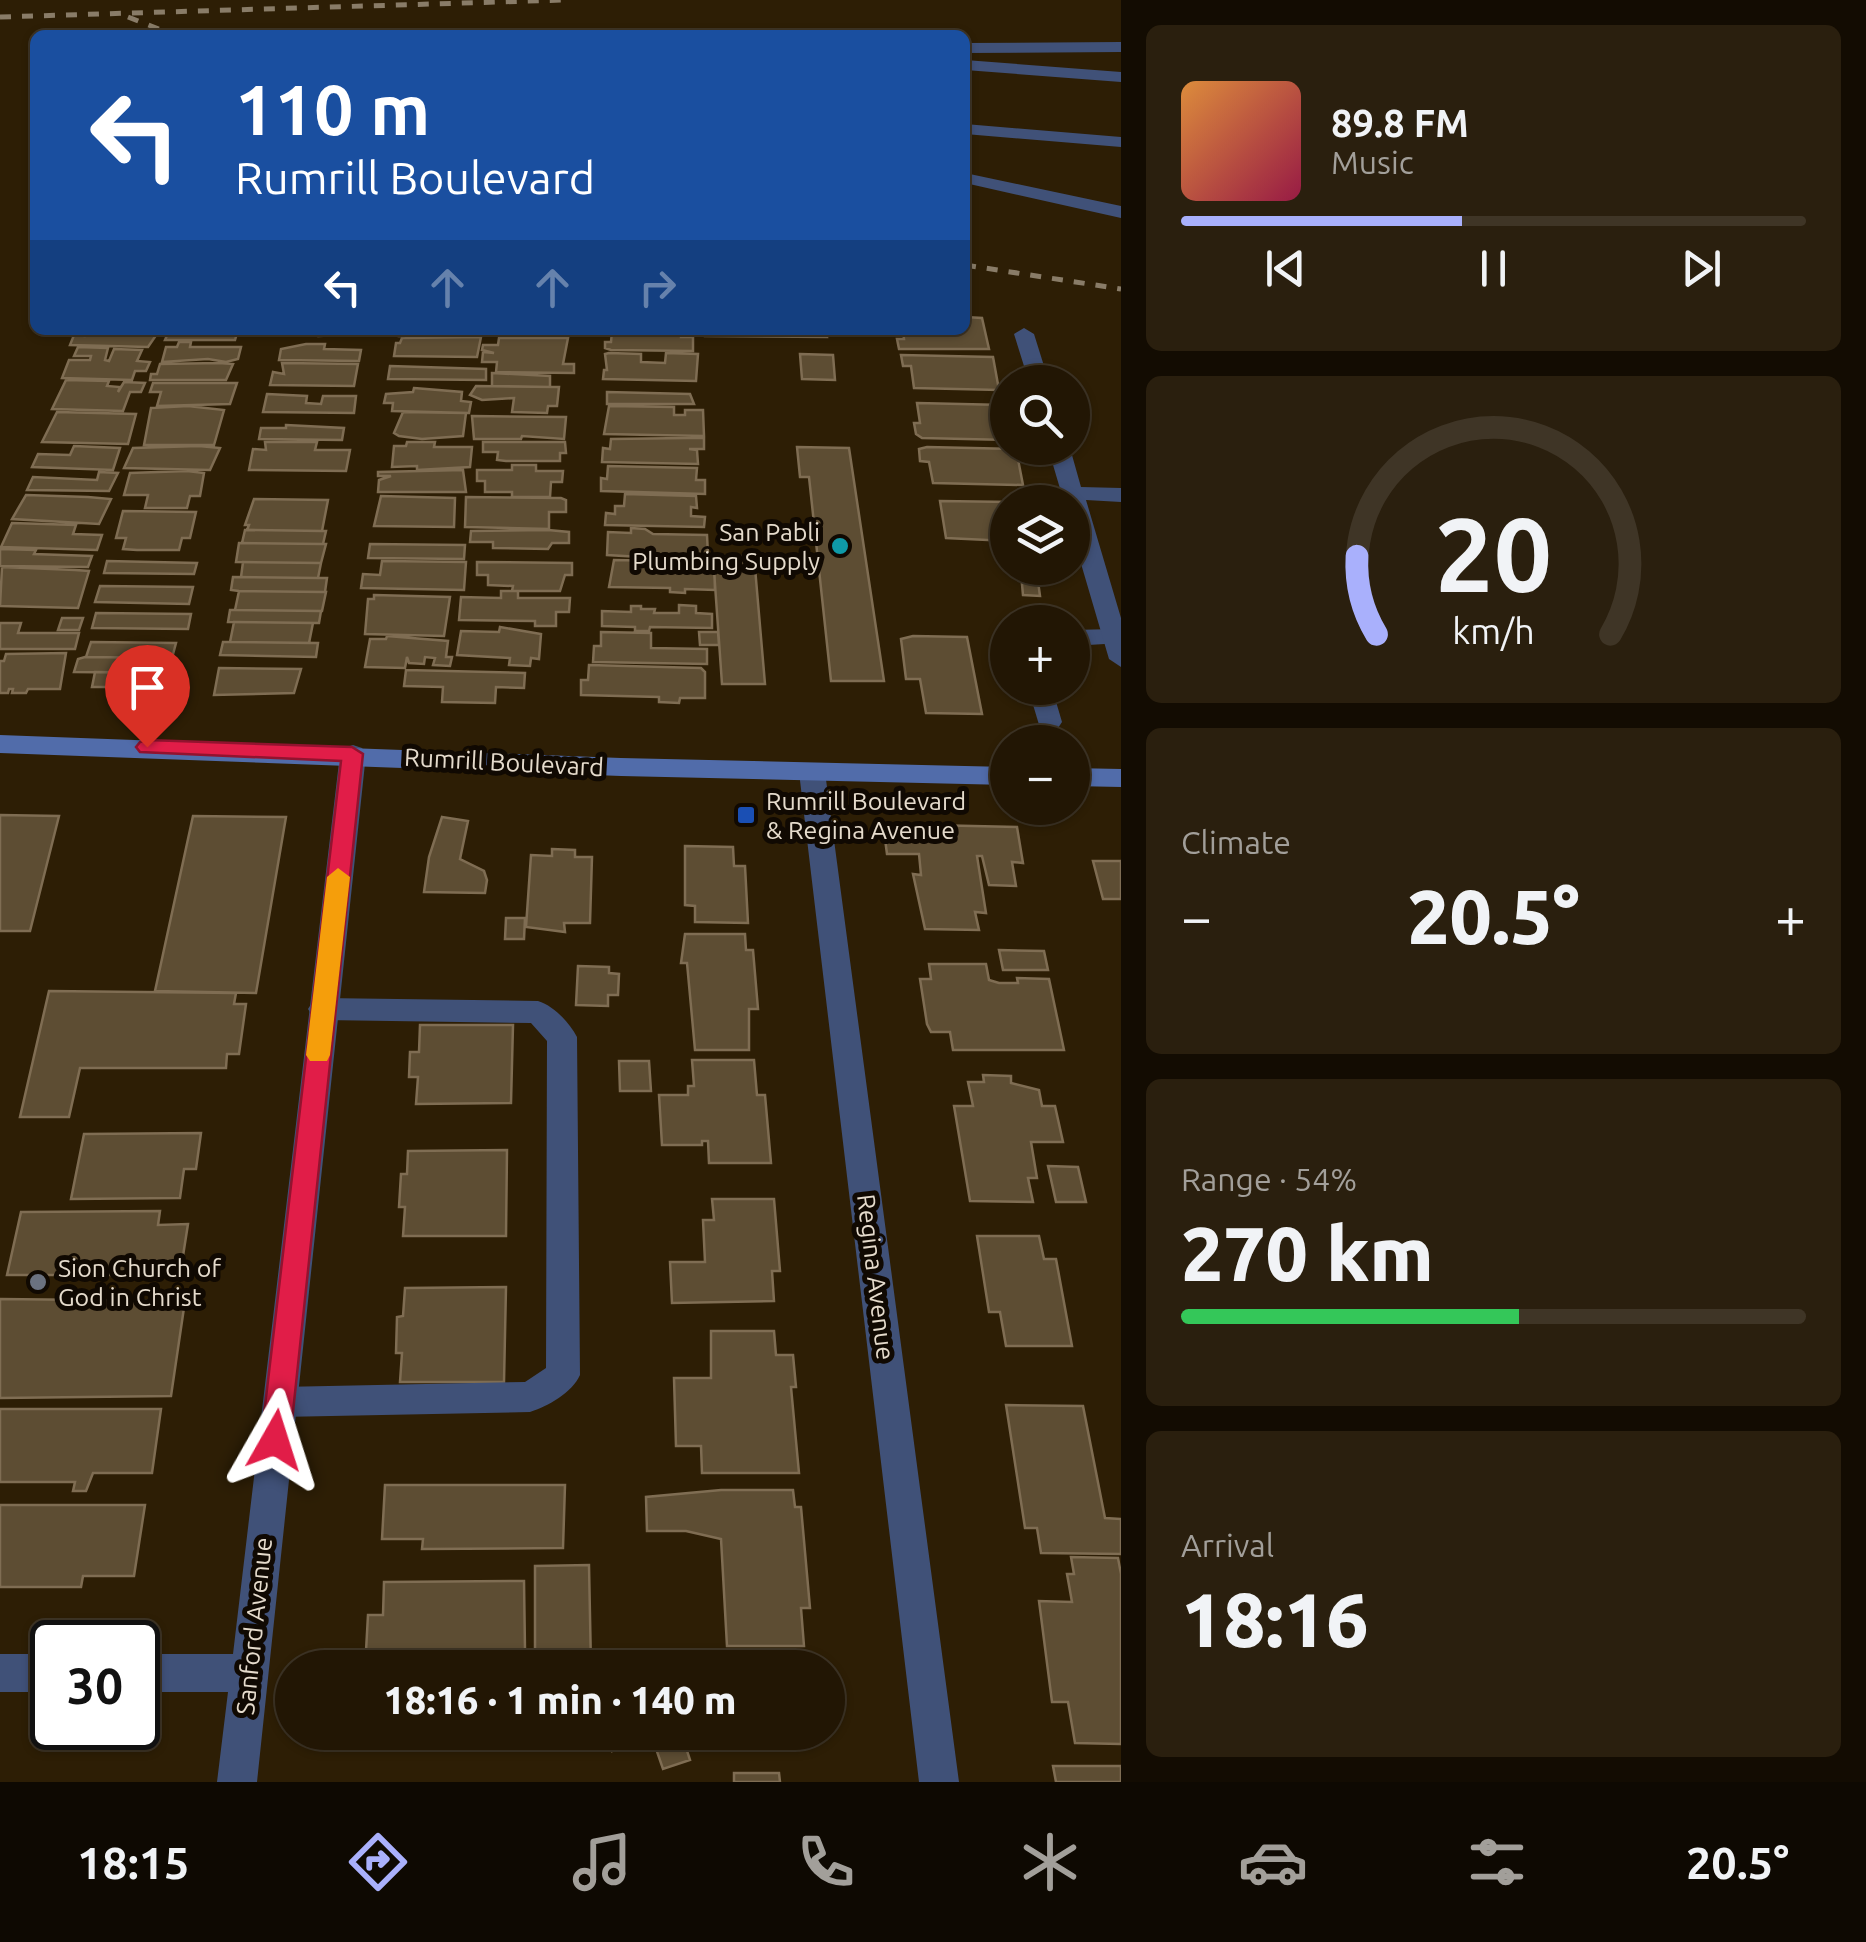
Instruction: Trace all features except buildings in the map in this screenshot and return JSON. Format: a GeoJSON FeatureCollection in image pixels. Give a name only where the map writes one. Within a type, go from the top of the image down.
{"type":"FeatureCollection","features":[{"type":"Feature","properties":{"kind":"main road","name":"Rumrill Boulevard"},"geometry":{"type":"LineString","coordinates":[[0,744],[352,754],[621,768],[990,776]]}},
{"type":"Feature","properties":{"kind":"main road"},"geometry":{"type":"LineString","coordinates":[[1090,777],[1121,778]]}},
{"type":"Feature","properties":{"kind":"street"},"geometry":{"type":"LineString","coordinates":[[970,48],[1121,46]]}},
{"type":"Feature","properties":{"kind":"street"},"geometry":{"type":"LineString","coordinates":[[970,65],[1121,78]]}},
{"type":"Feature","properties":{"kind":"street"},"geometry":{"type":"LineString","coordinates":[[970,129],[1121,142]]}},
{"type":"Feature","properties":{"kind":"street"},"geometry":{"type":"LineString","coordinates":[[970,179],[1121,212]]}},
{"type":"Feature","properties":{"kind":"street"},"geometry":{"type":"LineString","coordinates":[[1024,334],[1034,365]]}},
{"type":"Feature","properties":{"kind":"street"},"geometry":{"type":"LineString","coordinates":[[1090,494],[1121,495]]}},
{"type":"Feature","properties":{"kind":"street"},"geometry":{"type":"LineString","coordinates":[[1090,552],[1118,648],[1090,642]]}},
{"type":"Feature","properties":{"kind":"street"},"geometry":{"type":"LineString","coordinates":[[1044,705],[1049,722]]}},
{"type":"Feature","properties":{"kind":"street","name":"Sanford Avenue"},"geometry":{"type":"LineString","coordinates":[[237,1782],[352,754]]}},
{"type":"Feature","properties":{"kind":"street","name":"Regina Avenue"},"geometry":{"type":"LineString","coordinates":[[812,772],[939,1782]]}},
{"type":"Feature","properties":{"kind":"street"},"geometry":{"type":"LineString","coordinates":[[280,1402],[530,1396],[563,1375],[562,1037],[538,1012],[323,1008]]}},
{"type":"Feature","properties":{"kind":"street"},"geometry":{"type":"LineString","coordinates":[[0,1673],[30,1673]]}},
{"type":"Feature","properties":{"kind":"street"},"geometry":{"type":"LineString","coordinates":[[160,1673],[248,1673]]}},
{"type":"Feature","properties":{"kind":"railway"},"geometry":{"type":"LineString","coordinates":[[0,17],[563,0]]}},
{"type":"Feature","properties":{"kind":"railway"},"geometry":{"type":"LineString","coordinates":[[128,17],[161,30]]}},
{"type":"Feature","properties":{"kind":"railway"},"geometry":{"type":"LineString","coordinates":[[970,266],[1121,289]]}},
{"type":"Feature","properties":{"kind":"slow traffic"},"geometry":{"type":"LineString","coordinates":[[318,1055],[338,877]]}},
{"type":"Feature","properties":{"kind":"place","name":"San Pabli Plumbing Supply"},"geometry":{"type":"Point","coordinates":[840,546]}},
{"type":"Feature","properties":{"kind":"place","name":"Rumrill Boulevard & Regina Avenue"},"geometry":{"type":"Point","coordinates":[746,815]}},
{"type":"Feature","properties":{"kind":"place","name":"Sion Church of God in Christ"},"geometry":{"type":"Point","coordinates":[38,1282]}},
{"type":"Feature","properties":{"kind":"route"},"geometry":{"type":"LineString","coordinates":[[147,747],[352,754],[275,1440]]}}]}
